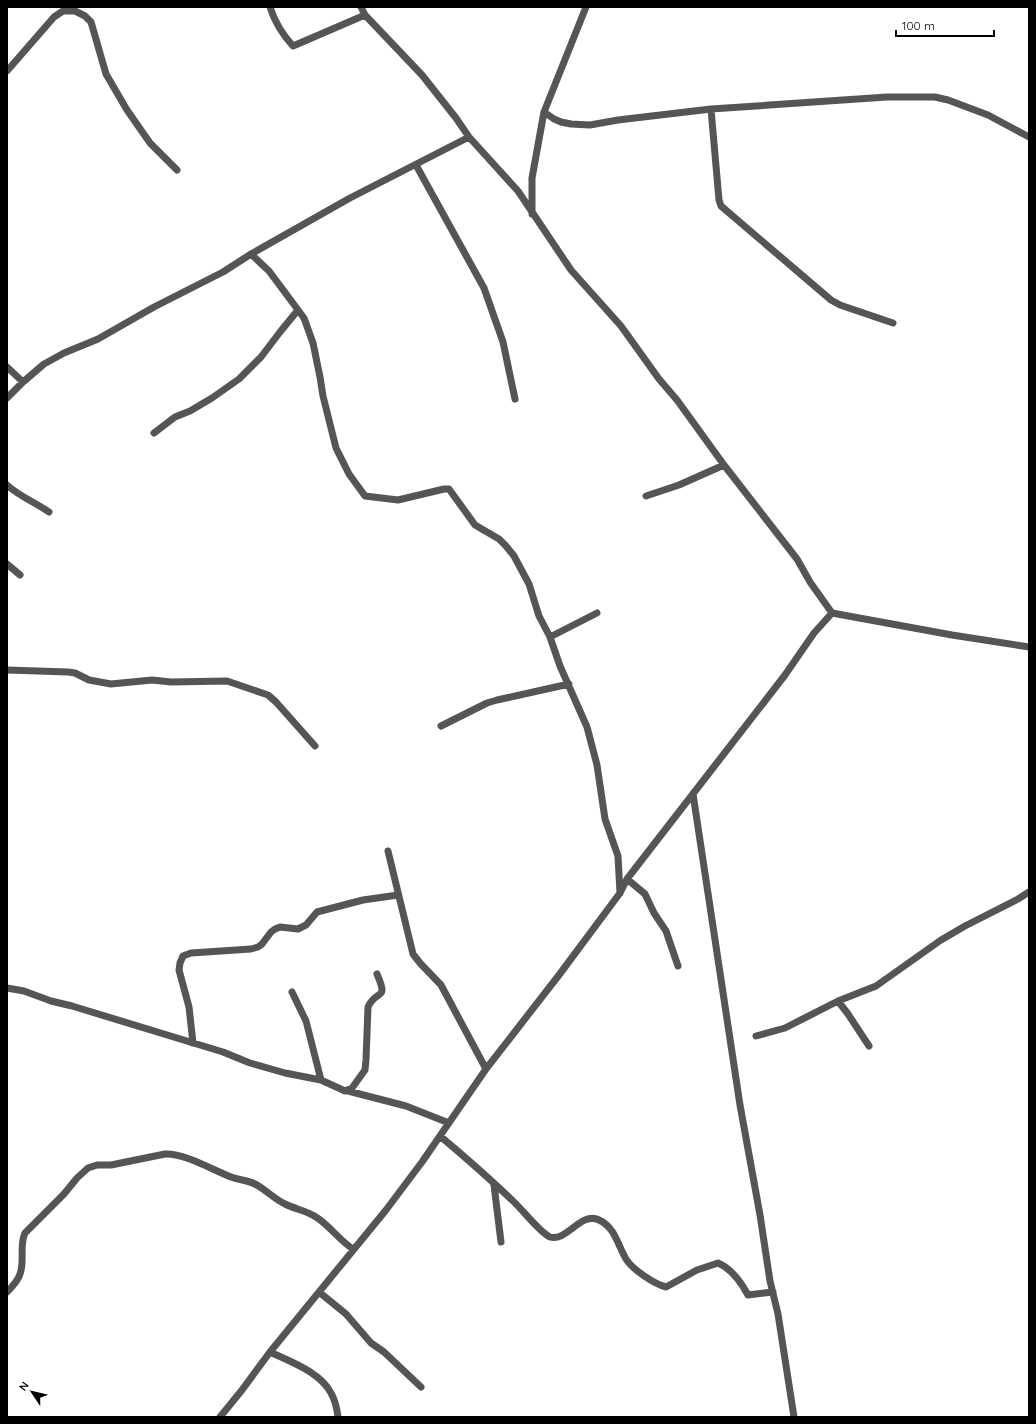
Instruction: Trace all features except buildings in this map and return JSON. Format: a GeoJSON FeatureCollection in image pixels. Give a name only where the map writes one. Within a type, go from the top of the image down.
{"type":"FeatureCollection","features":[{"type":"Feature","properties":{"kind":"street"},"geometry":{"type":"LineString","coordinates":[[270,7],[274,19],[283,36],[293,46],[365,15]]}},
{"type":"Feature","properties":{"kind":"street"},"geometry":{"type":"LineString","coordinates":[[361,7],[365,15],[422,75],[469,137],[518,191],[532,215],[571,270],[621,326],[659,379],[677,400],[724,465],[797,559],[825,606],[832,613],[944,634],[1029,647]]}},
{"type":"Feature","properties":{"kind":"street"},"geometry":{"type":"LineString","coordinates":[[532,215],[532,178],[544,112],[586,7]]}},
{"type":"Feature","properties":{"kind":"street"},"geometry":{"type":"LineString","coordinates":[[7,71],[54,18],[64,9],[75,11],[85,16],[91,22],[106,74],[127,110],[150,143],[177,170]]}},
{"type":"Feature","properties":{"kind":"street"},"geometry":{"type":"LineString","coordinates":[[544,112],[561,122],[590,125],[618,120],[711,109],[887,97],[935,97],[948,100],[988,115],[1029,137]]}},
{"type":"Feature","properties":{"kind":"street"},"geometry":{"type":"LineString","coordinates":[[711,109],[719,200],[721,206],[832,300],[840,305],[893,323]]}},
{"type":"Feature","properties":{"kind":"street"},"geometry":{"type":"LineString","coordinates":[[7,398],[44,364],[64,353],[98,339],[154,307],[223,272],[251,254],[350,198],[469,137]]}},
{"type":"Feature","properties":{"kind":"street"},"geometry":{"type":"LineString","coordinates":[[416,165],[484,288],[503,342],[515,399]]}},
{"type":"Feature","properties":{"kind":"street"},"geometry":{"type":"LineString","coordinates":[[251,254],[269,271],[304,318],[313,344],[323,396],[336,448],[349,474],[365,496],[398,500],[449,489],[475,525],[499,539],[514,556],[529,584],[539,616],[550,636],[560,666],[587,727],[597,765],[605,819],[618,856],[620,893]]}},
{"type":"Feature","properties":{"kind":"street"},"geometry":{"type":"LineString","coordinates":[[154,433],[175,417],[190,411],[212,398],[239,379],[261,358],[298,310]]}},
{"type":"Feature","properties":{"kind":"street"},"geometry":{"type":"LineString","coordinates":[[7,367],[23,382]]}},
{"type":"Feature","properties":{"kind":"street"},"geometry":{"type":"LineString","coordinates":[[646,496],[724,465]]}},
{"type":"Feature","properties":{"kind":"street"},"geometry":{"type":"LineString","coordinates":[[7,485],[30,502],[49,512]]}},
{"type":"Feature","properties":{"kind":"street"},"geometry":{"type":"LineString","coordinates":[[7,564],[20,575]]}},
{"type":"Feature","properties":{"kind":"street"},"geometry":{"type":"LineString","coordinates":[[550,636],[597,613]]}},
{"type":"Feature","properties":{"kind":"street"},"geometry":{"type":"LineString","coordinates":[[220,1417],[270,1352],[395,1198],[422,1162],[486,1069],[620,893],[627,879],[785,675],[814,633],[832,613]]}},
{"type":"Feature","properties":{"kind":"street"},"geometry":{"type":"LineString","coordinates":[[7,670],[68,672],[75,673],[89,680],[111,684],[152,680],[171,682],[227,682],[268,695],[315,746]]}},
{"type":"Feature","properties":{"kind":"street"},"geometry":{"type":"LineString","coordinates":[[441,726],[487,703],[569,684]]}},
{"type":"Feature","properties":{"kind":"street"},"geometry":{"type":"LineString","coordinates":[[692,794],[740,1105],[794,1417]]}},
{"type":"Feature","properties":{"kind":"street"},"geometry":{"type":"LineString","coordinates":[[388,851],[413,954],[441,985],[486,1069]]}},
{"type":"Feature","properties":{"kind":"street"},"geometry":{"type":"LineString","coordinates":[[627,879],[645,894],[654,913],[666,931],[678,966]]}},
{"type":"Feature","properties":{"kind":"street"},"geometry":{"type":"LineString","coordinates":[[756,1036],[785,1028],[838,1001],[876,986],[941,940],[1029,892]]}},
{"type":"Feature","properties":{"kind":"street"},"geometry":{"type":"LineString","coordinates":[[193,1043],[188,1007],[179,970],[180,962],[183,956],[191,953],[251,949],[262,944],[275,929],[280,927],[298,929],[306,925],[317,912],[363,900],[398,895]]}},
{"type":"Feature","properties":{"kind":"street"},"geometry":{"type":"LineString","coordinates":[[348,1091],[352,1088],[365,1070],[368,1007],[370,1002],[382,992],[383,988],[378,974]]}},
{"type":"Feature","properties":{"kind":"street"},"geometry":{"type":"LineString","coordinates":[[7,988],[24,991],[51,1001],[193,1043],[250,1063],[285,1073],[321,1080],[339,1089],[406,1106],[449,1123]]}},
{"type":"Feature","properties":{"kind":"street"},"geometry":{"type":"LineString","coordinates":[[292,992],[306,1021],[321,1080]]}},
{"type":"Feature","properties":{"kind":"street"},"geometry":{"type":"LineString","coordinates":[[838,1001],[869,1046]]}},
{"type":"Feature","properties":{"kind":"street"},"geometry":{"type":"LineString","coordinates":[[440,1136],[478,1168],[494,1185],[512,1200],[543,1233],[551,1237],[561,1236],[587,1218],[599,1219],[609,1227],[629,1264],[658,1285],[666,1287],[697,1270],[718,1263],[725,1266],[742,1283],[748,1295],[773,1292]]}},
{"type":"Feature","properties":{"kind":"street"},"geometry":{"type":"LineString","coordinates":[[7,1292],[20,1275],[23,1256],[23,1241],[26,1234],[82,1173],[88,1168],[97,1165],[111,1165],[165,1154],[184,1157],[233,1178],[250,1181],[277,1200],[295,1209],[317,1217],[338,1238],[353,1249]]}},
{"type":"Feature","properties":{"kind":"street"},"geometry":{"type":"LineString","coordinates":[[494,1185],[501,1242]]}},
{"type":"Feature","properties":{"kind":"street"},"geometry":{"type":"LineString","coordinates":[[319,1292],[346,1314],[372,1343],[384,1352],[421,1387]]}},
{"type":"Feature","properties":{"kind":"street"},"geometry":{"type":"LineString","coordinates":[[270,1352],[301,1368],[325,1384],[332,1394],[338,1417]]}}]}
